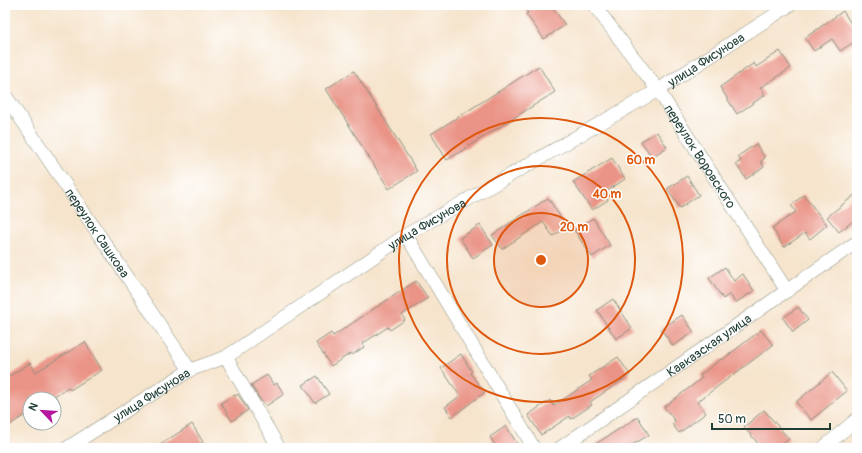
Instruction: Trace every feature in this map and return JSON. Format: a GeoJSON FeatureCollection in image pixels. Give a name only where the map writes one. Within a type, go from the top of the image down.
{"type":"FeatureCollection","features":[{"type":"Feature","properties":{"kind":"street","name":"переулок Воровского"},"geometry":{"type":"LineString","coordinates":[[594,5],[658,90],[787,291]]}},
{"type":"Feature","properties":{"kind":"street","name":"улица Фисунова"},"geometry":{"type":"LineString","coordinates":[[67,448],[190,370],[226,357],[406,234],[658,90],[790,5]]}},
{"type":"Feature","properties":{"kind":"street","name":"переулок Сашкова"},"geometry":{"type":"LineString","coordinates":[[5,95],[190,370]]}},
{"type":"Feature","properties":{"kind":"street"},"geometry":{"type":"LineString","coordinates":[[406,234],[534,448]]}},
{"type":"Feature","properties":{"kind":"street","name":"Кавказская улица"},"geometry":{"type":"LineString","coordinates":[[560,448],[857,242]]}},
{"type":"Feature","properties":{"kind":"street"},"geometry":{"type":"LineString","coordinates":[[226,357],[279,448]]}},
{"type":"Feature","properties":{"kind":"street"},"geometry":{"type":"LineString","coordinates":[[823,448],[857,419]]}},
{"type":"Feature","properties":{"kind":"building"},"geometry":{"type":"Polygon","coordinates":[[[522,5],[551,5],[565,25],[544,39],[526,14],[528,13],[522,5]]]}},
{"type":"Feature","properties":{"kind":"building"},"geometry":{"type":"Polygon","coordinates":[[[843,11],[857,33],[857,40],[840,51],[832,39],[814,51],[805,38],[843,11]]]}},
{"type":"Feature","properties":{"kind":"building"},"geometry":{"type":"Polygon","coordinates":[[[780,51],[791,68],[760,88],[765,95],[737,114],[720,87],[754,63],[756,67],[780,51]]]}},
{"type":"Feature","properties":{"kind":"building"},"geometry":{"type":"Polygon","coordinates":[[[539,66],[555,92],[447,160],[431,134],[539,66]]]}},
{"type":"Feature","properties":{"kind":"building"},"geometry":{"type":"Polygon","coordinates":[[[354,71],[417,171],[389,189],[326,89],[354,71]]]}},
{"type":"Feature","properties":{"kind":"building"},"geometry":{"type":"Polygon","coordinates":[[[657,132],[667,147],[652,157],[641,141],[657,132]]]}},
{"type":"Feature","properties":{"kind":"building"},"geometry":{"type":"Polygon","coordinates":[[[756,144],[765,158],[761,161],[764,167],[746,179],[736,164],[741,161],[738,156],[756,144]]]}},
{"type":"Feature","properties":{"kind":"building"},"geometry":{"type":"Polygon","coordinates":[[[612,158],[625,179],[604,193],[608,200],[592,210],[573,182],[612,158]]]}},
{"type":"Feature","properties":{"kind":"building"},"geometry":{"type":"Polygon","coordinates":[[[687,176],[699,195],[680,208],[667,189],[687,176]]]}},
{"type":"Feature","properties":{"kind":"building"},"geometry":{"type":"Polygon","coordinates":[[[857,193],[857,218],[839,232],[827,217],[857,193]]]}},
{"type":"Feature","properties":{"kind":"building"},"geometry":{"type":"Polygon","coordinates":[[[804,195],[827,225],[810,239],[805,233],[784,247],[772,228],[796,212],[791,205],[804,195]]]}},
{"type":"Feature","properties":{"kind":"building"},"geometry":{"type":"Polygon","coordinates":[[[548,198],[567,227],[553,236],[543,222],[502,249],[492,235],[548,198]]]}},
{"type":"Feature","properties":{"kind":"building"},"geometry":{"type":"Polygon","coordinates":[[[593,218],[610,245],[592,257],[574,230],[593,218]]]}},
{"type":"Feature","properties":{"kind":"building"},"geometry":{"type":"Polygon","coordinates":[[[480,225],[493,245],[473,258],[460,238],[480,225]]]}},
{"type":"Feature","properties":{"kind":"building"},"geometry":{"type":"Polygon","coordinates":[[[725,267],[734,281],[743,274],[754,291],[735,303],[730,294],[723,299],[709,278],[725,267]]]}},
{"type":"Feature","properties":{"kind":"building"},"geometry":{"type":"Polygon","coordinates":[[[416,281],[428,298],[402,315],[405,320],[390,330],[388,327],[362,344],[364,347],[352,355],[351,353],[331,366],[316,343],[331,333],[333,336],[416,281]]]}},
{"type":"Feature","properties":{"kind":"building"},"geometry":{"type":"Polygon","coordinates":[[[613,299],[632,328],[616,339],[597,310],[613,299]]]}},
{"type":"Feature","properties":{"kind":"building"},"geometry":{"type":"Polygon","coordinates":[[[798,307],[808,320],[793,332],[783,318],[798,307]]]}},
{"type":"Feature","properties":{"kind":"building"},"geometry":{"type":"Polygon","coordinates":[[[682,315],[694,332],[673,346],[661,329],[682,315]]]}},
{"type":"Feature","properties":{"kind":"building"},"geometry":{"type":"Polygon","coordinates":[[[761,330],[773,345],[697,402],[706,413],[679,433],[672,424],[675,421],[664,407],[702,378],[700,375],[761,330]]]}},
{"type":"Feature","properties":{"kind":"building"},"geometry":{"type":"Polygon","coordinates":[[[85,342],[102,370],[70,390],[68,387],[62,391],[22,391],[22,417],[5,428],[5,379],[30,363],[36,372],[85,342]]]}},
{"type":"Feature","properties":{"kind":"building"},"geometry":{"type":"Polygon","coordinates":[[[461,354],[472,372],[470,373],[485,392],[452,417],[445,407],[460,396],[441,368],[461,354]]]}},
{"type":"Feature","properties":{"kind":"building"},"geometry":{"type":"Polygon","coordinates":[[[618,357],[630,375],[590,402],[592,405],[571,419],[570,416],[541,435],[528,415],[550,400],[553,406],[592,380],[589,376],[618,357]]]}},
{"type":"Feature","properties":{"kind":"building"},"geometry":{"type":"Polygon","coordinates":[[[832,372],[847,391],[811,420],[796,402],[832,372]]]}},
{"type":"Feature","properties":{"kind":"building"},"geometry":{"type":"Polygon","coordinates":[[[267,375],[274,385],[277,383],[284,394],[266,406],[251,385],[267,375]]]}},
{"type":"Feature","properties":{"kind":"building"},"geometry":{"type":"Polygon","coordinates":[[[317,376],[329,394],[315,403],[303,385],[317,376]]]}},
{"type":"Feature","properties":{"kind":"building"},"geometry":{"type":"Polygon","coordinates":[[[238,394],[248,410],[232,421],[221,403],[238,394]]]}},
{"type":"Feature","properties":{"kind":"building"},"geometry":{"type":"Polygon","coordinates":[[[764,410],[789,439],[778,448],[762,448],[744,427],[764,410]]]}},
{"type":"Feature","properties":{"kind":"building"},"geometry":{"type":"Polygon","coordinates":[[[638,417],[649,435],[627,448],[589,448],[638,417]]]}},
{"type":"Feature","properties":{"kind":"building"},"geometry":{"type":"Polygon","coordinates":[[[192,424],[203,442],[194,448],[155,448],[192,424]]]}},
{"type":"Feature","properties":{"kind":"building"},"geometry":{"type":"Polygon","coordinates":[[[506,426],[520,448],[497,448],[490,437],[506,426]]]}}]}
